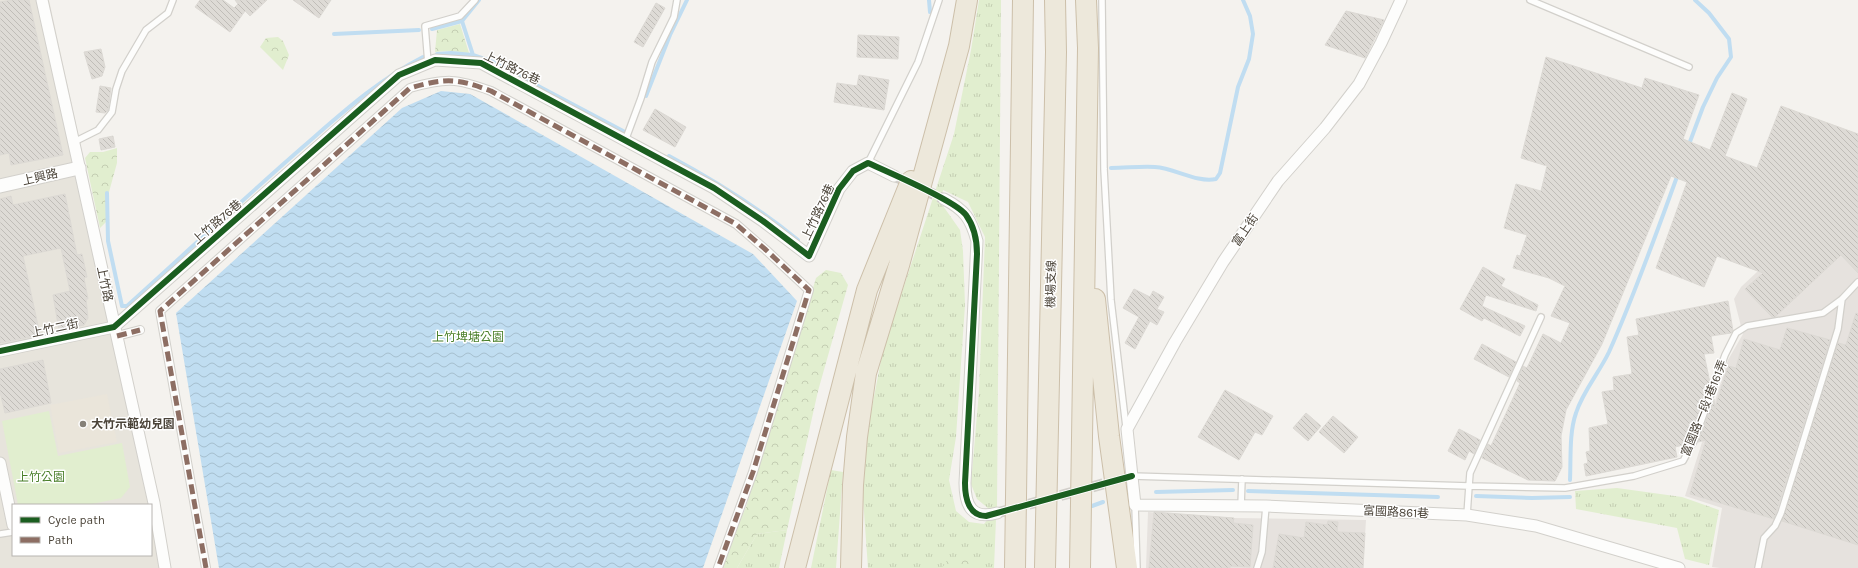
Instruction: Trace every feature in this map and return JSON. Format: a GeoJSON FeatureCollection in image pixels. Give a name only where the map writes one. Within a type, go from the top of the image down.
{"type":"FeatureCollection","features":[{"type":"Feature","properties":{"kind":"highway"},"geometry":{"type":"LineString","coordinates":[[851,568],[851,529],[857,437],[866,373],[899,265],[959,46],[967,0]]}},
{"type":"Feature","properties":{"kind":"highway"},"geometry":{"type":"LineString","coordinates":[[1015,568],[1023,0]]}},
{"type":"Feature","properties":{"kind":"highway","name":"機場支線"},"geometry":{"type":"LineString","coordinates":[[1045,568],[1056,52],[1055,0]]}},
{"type":"Feature","properties":{"kind":"highway"},"geometry":{"type":"LineString","coordinates":[[1080,568],[1088,48],[1086,0]]}},
{"type":"Feature","properties":{"kind":"highway"},"geometry":{"type":"LineString","coordinates":[[797,564],[867,290],[944,100]]}},
{"type":"Feature","properties":{"kind":"highway"},"geometry":{"type":"LineString","coordinates":[[1086,185],[1108,429],[1122,543],[1127,568]]}},
{"type":"Feature","properties":{"kind":"highway"},"geometry":{"type":"LineString","coordinates":[[1081,519],[1084,568]]}},
{"type":"Feature","properties":{"kind":"highway"},"geometry":{"type":"LineString","coordinates":[[851,529],[858,568]]}},
{"type":"Feature","properties":{"kind":"street","name":"上竹路"},"geometry":{"type":"LineString","coordinates":[[42,0],[115,332],[150,504]]}},
{"type":"Feature","properties":{"kind":"street","name":"富上街"},"geometry":{"type":"LineString","coordinates":[[1127,429],[1175,342],[1223,262],[1278,181],[1325,128],[1359,84],[1381,43],[1401,0]]}},
{"type":"Feature","properties":{"kind":"street","name":"上竹路76巷"},"geometry":{"type":"LineString","coordinates":[[115,332],[399,75],[435,60],[481,63],[714,188],[763,221],[809,256],[839,189],[853,171],[868,163]]}},
{"type":"Feature","properties":{"kind":"street"},"geometry":{"type":"LineString","coordinates":[[206,568],[160,311],[410,88],[439,80],[466,82],[492,91],[736,224],[809,290],[753,472],[718,568]]}},
{"type":"Feature","properties":{"kind":"street"},"geometry":{"type":"LineString","coordinates":[[868,163],[894,176]]}},
{"type":"Feature","properties":{"kind":"street","name":"上興路"},"geometry":{"type":"LineString","coordinates":[[0,186],[79,168]]}},
{"type":"Feature","properties":{"kind":"street"},"geometry":{"type":"LineString","coordinates":[[944,199],[960,208],[966,214],[971,222],[977,242],[964,483],[965,496],[972,510],[976,514],[986,516],[997,513]]}},
{"type":"Feature","properties":{"kind":"street"},"geometry":{"type":"LineString","coordinates":[[115,332],[140,330]]}},
{"type":"Feature","properties":{"kind":"street","name":"上竹二街"},"geometry":{"type":"LineString","coordinates":[[0,351],[115,332]]}},
{"type":"Feature","properties":{"kind":"street"},"geometry":{"type":"LineString","coordinates":[[1127,429],[1135,505]]}},
{"type":"Feature","properties":{"kind":"street"},"geometry":{"type":"LineString","coordinates":[[0,463],[12,520]]}},
{"type":"Feature","properties":{"kind":"street","name":"富國路861巷"},"geometry":{"type":"LineString","coordinates":[[1135,505],[1266,506],[1468,515],[1536,526],[1679,568]]}},
{"type":"Feature","properties":{"kind":"street","name":"上竹路"},"geometry":{"type":"LineString","coordinates":[[152,513],[165,568]]}},
{"type":"Feature","properties":{"kind":"lane"},"geometry":{"type":"LineString","coordinates":[[74,142],[98,130],[112,112],[116,89],[122,71],[146,30],[168,13],[173,0]]}},
{"type":"Feature","properties":{"kind":"lane"},"geometry":{"type":"LineString","coordinates":[[428,63],[425,26],[460,16],[475,0]]}},
{"type":"Feature","properties":{"kind":"lane"},"geometry":{"type":"LineString","coordinates":[[626,141],[652,62],[674,17],[677,0]]}},
{"type":"Feature","properties":{"kind":"lane"},"geometry":{"type":"LineString","coordinates":[[868,163],[918,62],[939,0]]}},
{"type":"Feature","properties":{"kind":"lane"},"geometry":{"type":"LineString","coordinates":[[1102,0],[1104,169],[1111,300],[1127,429]]}},
{"type":"Feature","properties":{"kind":"lane"},"geometry":{"type":"LineString","coordinates":[[1530,0],[1689,67]]}},
{"type":"Feature","properties":{"kind":"lane","name":"富國路一段1巷161弄"},"geometry":{"type":"LineString","coordinates":[[1469,486],[1565,488],[1634,476],[1683,461],[1694,441],[1726,355],[1736,333],[1747,326],[1823,313],[1842,299],[1858,282]]}},
{"type":"Feature","properties":{"kind":"lane"},"geometry":{"type":"LineString","coordinates":[[1758,568],[1764,538],[1775,526],[1783,506],[1838,329],[1842,299]]}},
{"type":"Feature","properties":{"kind":"lane"},"geometry":{"type":"LineString","coordinates":[[1468,515],[1470,472],[1541,317]]}},
{"type":"Feature","properties":{"kind":"lane"},"geometry":{"type":"LineString","coordinates":[[1132,476],[1469,486]]}},
{"type":"Feature","properties":{"kind":"lane"},"geometry":{"type":"LineString","coordinates":[[1241,506],[1242,480]]}},
{"type":"Feature","properties":{"kind":"lane"},"geometry":{"type":"LineString","coordinates":[[1135,505],[1137,568]]}},
{"type":"Feature","properties":{"kind":"lane"},"geometry":{"type":"LineString","coordinates":[[1257,568],[1262,552],[1266,506]]}},
{"type":"Feature","properties":{"kind":"lane"},"geometry":{"type":"LineString","coordinates":[[0,534],[12,532]]}},
{"type":"Feature","properties":{"kind":"shaded area"},"geometry":{"type":"Polygon","coordinates":[[[0,0],[49,0],[134,390],[169,568],[0,568],[0,0]]]}},
{"type":"Feature","properties":{"kind":"shaded area"},"geometry":{"type":"Polygon","coordinates":[[[1858,177],[1858,568],[1712,567],[1722,508],[1685,496],[1728,360],[1743,334],[1734,299],[1741,287],[1858,177]]]}},
{"type":"Feature","properties":{"kind":"shaded area","name":"大竹示範幼兒園"},"geometry":{"type":"Polygon","coordinates":[[[107,394],[117,442],[59,453],[50,405],[107,394]]]}},
{"type":"Feature","properties":{"kind":"shaded area"},"geometry":{"type":"Polygon","coordinates":[[[1148,512],[1234,518],[1366,520],[1363,568],[1146,568],[1148,512]]]}},
{"type":"Feature","properties":{"kind":"green space"},"geometry":{"type":"Polygon","coordinates":[[[979,0],[1001,0],[997,508],[989,509],[977,499],[971,484],[979,391],[985,237],[968,202],[943,190],[941,203],[960,230],[963,251],[965,305],[956,437],[949,480],[956,511],[969,522],[984,524],[989,518],[996,519],[994,568],[868,568],[863,498],[867,433],[883,350],[954,134],[971,50],[979,0]]]}},
{"type":"Feature","properties":{"kind":"green space"},"geometry":{"type":"Polygon","coordinates":[[[460,24],[469,53],[448,51],[435,52],[437,30],[460,24]]]}},
{"type":"Feature","properties":{"kind":"green space"},"geometry":{"type":"Polygon","coordinates":[[[278,37],[283,41],[289,55],[283,70],[260,47],[266,38],[278,37]]]}},
{"type":"Feature","properties":{"kind":"green space"},"geometry":{"type":"Polygon","coordinates":[[[117,148],[117,163],[109,192],[109,219],[100,228],[85,158],[90,152],[103,152],[117,148]]]}},
{"type":"Feature","properties":{"kind":"green space"},"geometry":{"type":"Polygon","coordinates":[[[826,270],[841,273],[848,285],[818,391],[787,530],[757,534],[737,568],[720,568],[746,507],[816,278],[826,270]]]}},
{"type":"Feature","properties":{"kind":"green space","name":"上竹公園"},"geometry":{"type":"Polygon","coordinates":[[[49,411],[58,456],[122,443],[130,487],[121,498],[92,504],[18,504],[2,421],[49,411]]]}},
{"type":"Feature","properties":{"kind":"green space"},"geometry":{"type":"Polygon","coordinates":[[[831,470],[843,472],[836,568],[811,568],[831,470]]]}},
{"type":"Feature","properties":{"kind":"green space"},"geometry":{"type":"Polygon","coordinates":[[[1617,488],[1682,497],[1719,510],[1709,565],[1685,559],[1677,528],[1576,509],[1575,491],[1617,488]]]}},
{"type":"Feature","properties":{"kind":"green space"},"geometry":{"type":"Polygon","coordinates":[[[787,530],[779,568],[737,568],[757,534],[787,530]]]}},
{"type":"Feature","properties":{"kind":"green space"},"geometry":{"type":"Polygon","coordinates":[[[970,557],[977,568],[942,568],[948,559],[970,557]]]}},
{"type":"Feature","properties":{"kind":"water","name":"上竹埤塘公園"},"geometry":{"type":"Polygon","coordinates":[[[441,91],[470,94],[753,254],[797,301],[703,568],[219,568],[176,313],[402,108],[441,91]]]}},
{"type":"Feature","properties":{"kind":"building"},"geometry":{"type":"Polygon","coordinates":[[[29,0],[63,155],[11,165],[9,153],[0,155],[0,2],[29,0]]]}},
{"type":"Feature","properties":{"kind":"building"},"geometry":{"type":"Polygon","coordinates":[[[200,0],[223,0],[234,8],[238,4],[235,0],[267,0],[250,16],[245,11],[230,32],[195,7],[200,0]]]}},
{"type":"Feature","properties":{"kind":"building"},"geometry":{"type":"Polygon","coordinates":[[[293,0],[331,0],[319,18],[293,0]]]}},
{"type":"Feature","properties":{"kind":"building"},"geometry":{"type":"Polygon","coordinates":[[[656,3],[665,8],[643,47],[634,42],[656,3]]]}},
{"type":"Feature","properties":{"kind":"building"},"geometry":{"type":"Polygon","coordinates":[[[1346,11],[1384,20],[1365,58],[1325,45],[1346,11]]]}},
{"type":"Feature","properties":{"kind":"building"},"geometry":{"type":"Polygon","coordinates":[[[858,35],[899,37],[898,59],[857,57],[858,35]]]}},
{"type":"Feature","properties":{"kind":"building"},"geometry":{"type":"Polygon","coordinates":[[[101,49],[105,67],[102,76],[92,79],[84,52],[101,49]]]}},
{"type":"Feature","properties":{"kind":"building"},"geometry":{"type":"Polygon","coordinates":[[[1546,57],[1642,88],[1645,78],[1699,95],[1683,139],[1710,150],[1732,93],[1747,99],[1725,156],[1757,168],[1781,106],[1858,134],[1858,273],[1841,255],[1775,317],[1772,317],[1745,289],[1763,273],[1717,256],[1704,287],[1656,268],[1687,182],[1671,176],[1602,344],[1566,410],[1561,436],[1562,467],[1555,481],[1528,480],[1482,458],[1488,444],[1491,446],[1520,383],[1517,381],[1523,366],[1527,368],[1543,334],[1561,343],[1570,323],[1551,316],[1565,286],[1549,278],[1513,268],[1517,255],[1520,256],[1527,235],[1504,228],[1516,184],[1541,191],[1547,166],[1521,158],[1546,57]]]}},
{"type":"Feature","properties":{"kind":"building"},"geometry":{"type":"Polygon","coordinates":[[[859,75],[889,80],[884,110],[834,102],[837,83],[857,86],[859,75]]]}},
{"type":"Feature","properties":{"kind":"building"},"geometry":{"type":"Polygon","coordinates":[[[100,86],[111,88],[108,110],[105,113],[96,112],[100,86]]]}},
{"type":"Feature","properties":{"kind":"building"},"geometry":{"type":"Polygon","coordinates":[[[655,109],[686,127],[675,147],[643,130],[655,109]]]}},
{"type":"Feature","properties":{"kind":"building"},"geometry":{"type":"Polygon","coordinates":[[[113,136],[115,147],[101,150],[99,139],[113,136]]]}},
{"type":"Feature","properties":{"kind":"building"},"geometry":{"type":"Polygon","coordinates":[[[65,194],[77,255],[82,254],[87,277],[84,278],[88,299],[86,299],[88,318],[84,325],[59,330],[53,295],[70,291],[61,248],[23,256],[40,335],[0,343],[0,199],[11,196],[13,205],[65,194]]]}},
{"type":"Feature","properties":{"kind":"building"},"geometry":{"type":"Polygon","coordinates":[[[1483,267],[1505,279],[1501,286],[1538,305],[1536,311],[1486,295],[1482,306],[1525,326],[1520,336],[1484,318],[1482,321],[1460,309],[1483,267]]]}},
{"type":"Feature","properties":{"kind":"building"},"geometry":{"type":"Polygon","coordinates":[[[1134,289],[1150,297],[1153,291],[1164,297],[1157,309],[1164,312],[1157,325],[1150,321],[1135,349],[1125,343],[1139,317],[1123,308],[1134,289]]]}},
{"type":"Feature","properties":{"kind":"building"},"geometry":{"type":"Polygon","coordinates":[[[1728,301],[1733,331],[1731,333],[1711,336],[1714,353],[1704,354],[1710,383],[1690,439],[1687,444],[1675,447],[1677,457],[1586,476],[1584,464],[1588,463],[1586,452],[1590,451],[1589,428],[1608,424],[1602,392],[1614,390],[1613,377],[1632,374],[1627,337],[1639,335],[1636,319],[1728,301]]]}},
{"type":"Feature","properties":{"kind":"building"},"geometry":{"type":"Polygon","coordinates":[[[1856,313],[1858,314],[1858,545],[1782,521],[1838,343],[1846,345],[1856,313]]]}},
{"type":"Feature","properties":{"kind":"building"},"geometry":{"type":"Polygon","coordinates":[[[1787,328],[1830,340],[1774,519],[1690,494],[1706,440],[1698,442],[1714,399],[1715,408],[1728,366],[1736,368],[1744,339],[1780,350],[1787,328]]]}},
{"type":"Feature","properties":{"kind":"building"},"geometry":{"type":"Polygon","coordinates":[[[1482,344],[1516,362],[1509,377],[1474,359],[1482,344]]]}},
{"type":"Feature","properties":{"kind":"building"},"geometry":{"type":"Polygon","coordinates":[[[43,360],[51,403],[5,413],[0,392],[0,369],[43,360]]]}},
{"type":"Feature","properties":{"kind":"building"},"geometry":{"type":"Polygon","coordinates":[[[1225,390],[1273,416],[1262,435],[1255,432],[1239,460],[1198,437],[1225,390]]]}},
{"type":"Feature","properties":{"kind":"building"},"geometry":{"type":"Polygon","coordinates":[[[1306,413],[1321,426],[1308,441],[1293,428],[1306,413]]]}},
{"type":"Feature","properties":{"kind":"building"},"geometry":{"type":"Polygon","coordinates":[[[1333,416],[1358,437],[1344,453],[1319,432],[1333,416]]]}},
{"type":"Feature","properties":{"kind":"building"},"geometry":{"type":"Polygon","coordinates":[[[1459,429],[1480,440],[1474,454],[1469,451],[1465,460],[1448,451],[1459,429]]]}},
{"type":"Feature","properties":{"kind":"building"},"geometry":{"type":"Polygon","coordinates":[[[1154,512],[1234,518],[1233,523],[1253,525],[1250,567],[1149,568],[1154,512]]]}},
{"type":"Feature","properties":{"kind":"building"},"geometry":{"type":"Polygon","coordinates":[[[1328,521],[1338,522],[1337,532],[1365,533],[1363,568],[1273,568],[1279,534],[1304,538],[1306,522],[1327,525],[1328,521]]]}},
{"type":"Feature","properties":{"kind":"waterway"},"geometry":{"type":"LineString","coordinates":[[432,29],[462,21],[479,0]]}},
{"type":"Feature","properties":{"kind":"waterway"},"geometry":{"type":"LineString","coordinates":[[646,96],[670,35],[687,0]]}},
{"type":"Feature","properties":{"kind":"waterway"},"geometry":{"type":"LineString","coordinates":[[929,0],[930,12]]}},
{"type":"Feature","properties":{"kind":"waterway"},"geometry":{"type":"LineString","coordinates":[[1111,168],[1155,167],[1201,179],[1216,179],[1220,173],[1238,87],[1249,59],[1253,34],[1250,16],[1243,0]]}},
{"type":"Feature","properties":{"kind":"waterway"},"geometry":{"type":"LineString","coordinates":[[1688,147],[1703,107],[1717,78],[1731,57],[1729,39],[1709,13],[1695,0]]}},
{"type":"Feature","properties":{"kind":"waterway"},"geometry":{"type":"LineString","coordinates":[[437,54],[451,53],[473,55],[462,21]]}},
{"type":"Feature","properties":{"kind":"waterway"},"geometry":{"type":"LineString","coordinates":[[334,34],[419,30]]}},
{"type":"Feature","properties":{"kind":"waterway"},"geometry":{"type":"LineString","coordinates":[[473,55],[493,62],[625,132]]}},
{"type":"Feature","properties":{"kind":"waterway"},"geometry":{"type":"LineString","coordinates":[[107,193],[108,241],[122,306],[127,306],[259,185],[346,109],[391,76],[423,57]]}},
{"type":"Feature","properties":{"kind":"waterway"},"geometry":{"type":"LineString","coordinates":[[669,156],[735,195],[767,216],[798,240]]}},
{"type":"Feature","properties":{"kind":"waterway"},"geometry":{"type":"LineString","coordinates":[[1570,480],[1571,437],[1576,413],[1583,397],[1609,352],[1619,330],[1678,174]]}},
{"type":"Feature","properties":{"kind":"waterway"},"geometry":{"type":"LineString","coordinates":[[1156,492],[1233,490]]}},
{"type":"Feature","properties":{"kind":"waterway"},"geometry":{"type":"LineString","coordinates":[[1248,491],[1438,497]]}},
{"type":"Feature","properties":{"kind":"waterway"},"geometry":{"type":"LineString","coordinates":[[1476,496],[1532,498],[1570,497]]}},
{"type":"Feature","properties":{"kind":"waterway"},"geometry":{"type":"LineString","coordinates":[[1092,506],[1103,502]]}},
{"type":"Feature","properties":{"kind":"tunnel"},"geometry":{"type":"LineString","coordinates":[[894,176],[944,199]]}},
{"type":"Feature","properties":{"kind":"tunnel"},"geometry":{"type":"LineString","coordinates":[[997,513],[1132,476]]}},
{"type":"Feature","properties":{"kind":"marked path"},"geometry":{"type":"LineString","coordinates":[[206,568],[160,311],[410,88],[442,81],[469,84],[491,91],[736,224],[809,290],[753,472],[718,568]]}},
{"type":"Feature","properties":{"kind":"marked path"},"geometry":{"type":"LineString","coordinates":[[117,336],[140,330]]}},
{"type":"Feature","properties":{"kind":"cycle path"},"geometry":{"type":"LineString","coordinates":[[0,351],[114,327],[399,75],[435,60],[481,63],[714,188],[763,221],[809,256],[839,189],[853,171],[868,163],[921,187],[949,202],[960,209],[969,219],[976,238],[977,249],[965,483],[967,500],[972,510],[980,515],[986,516],[1132,476]]}},
{"type":"Feature","properties":{"kind":"place","name":"大竹示範幼兒園"},"geometry":{"type":"Point","coordinates":[83,424]}}]}
